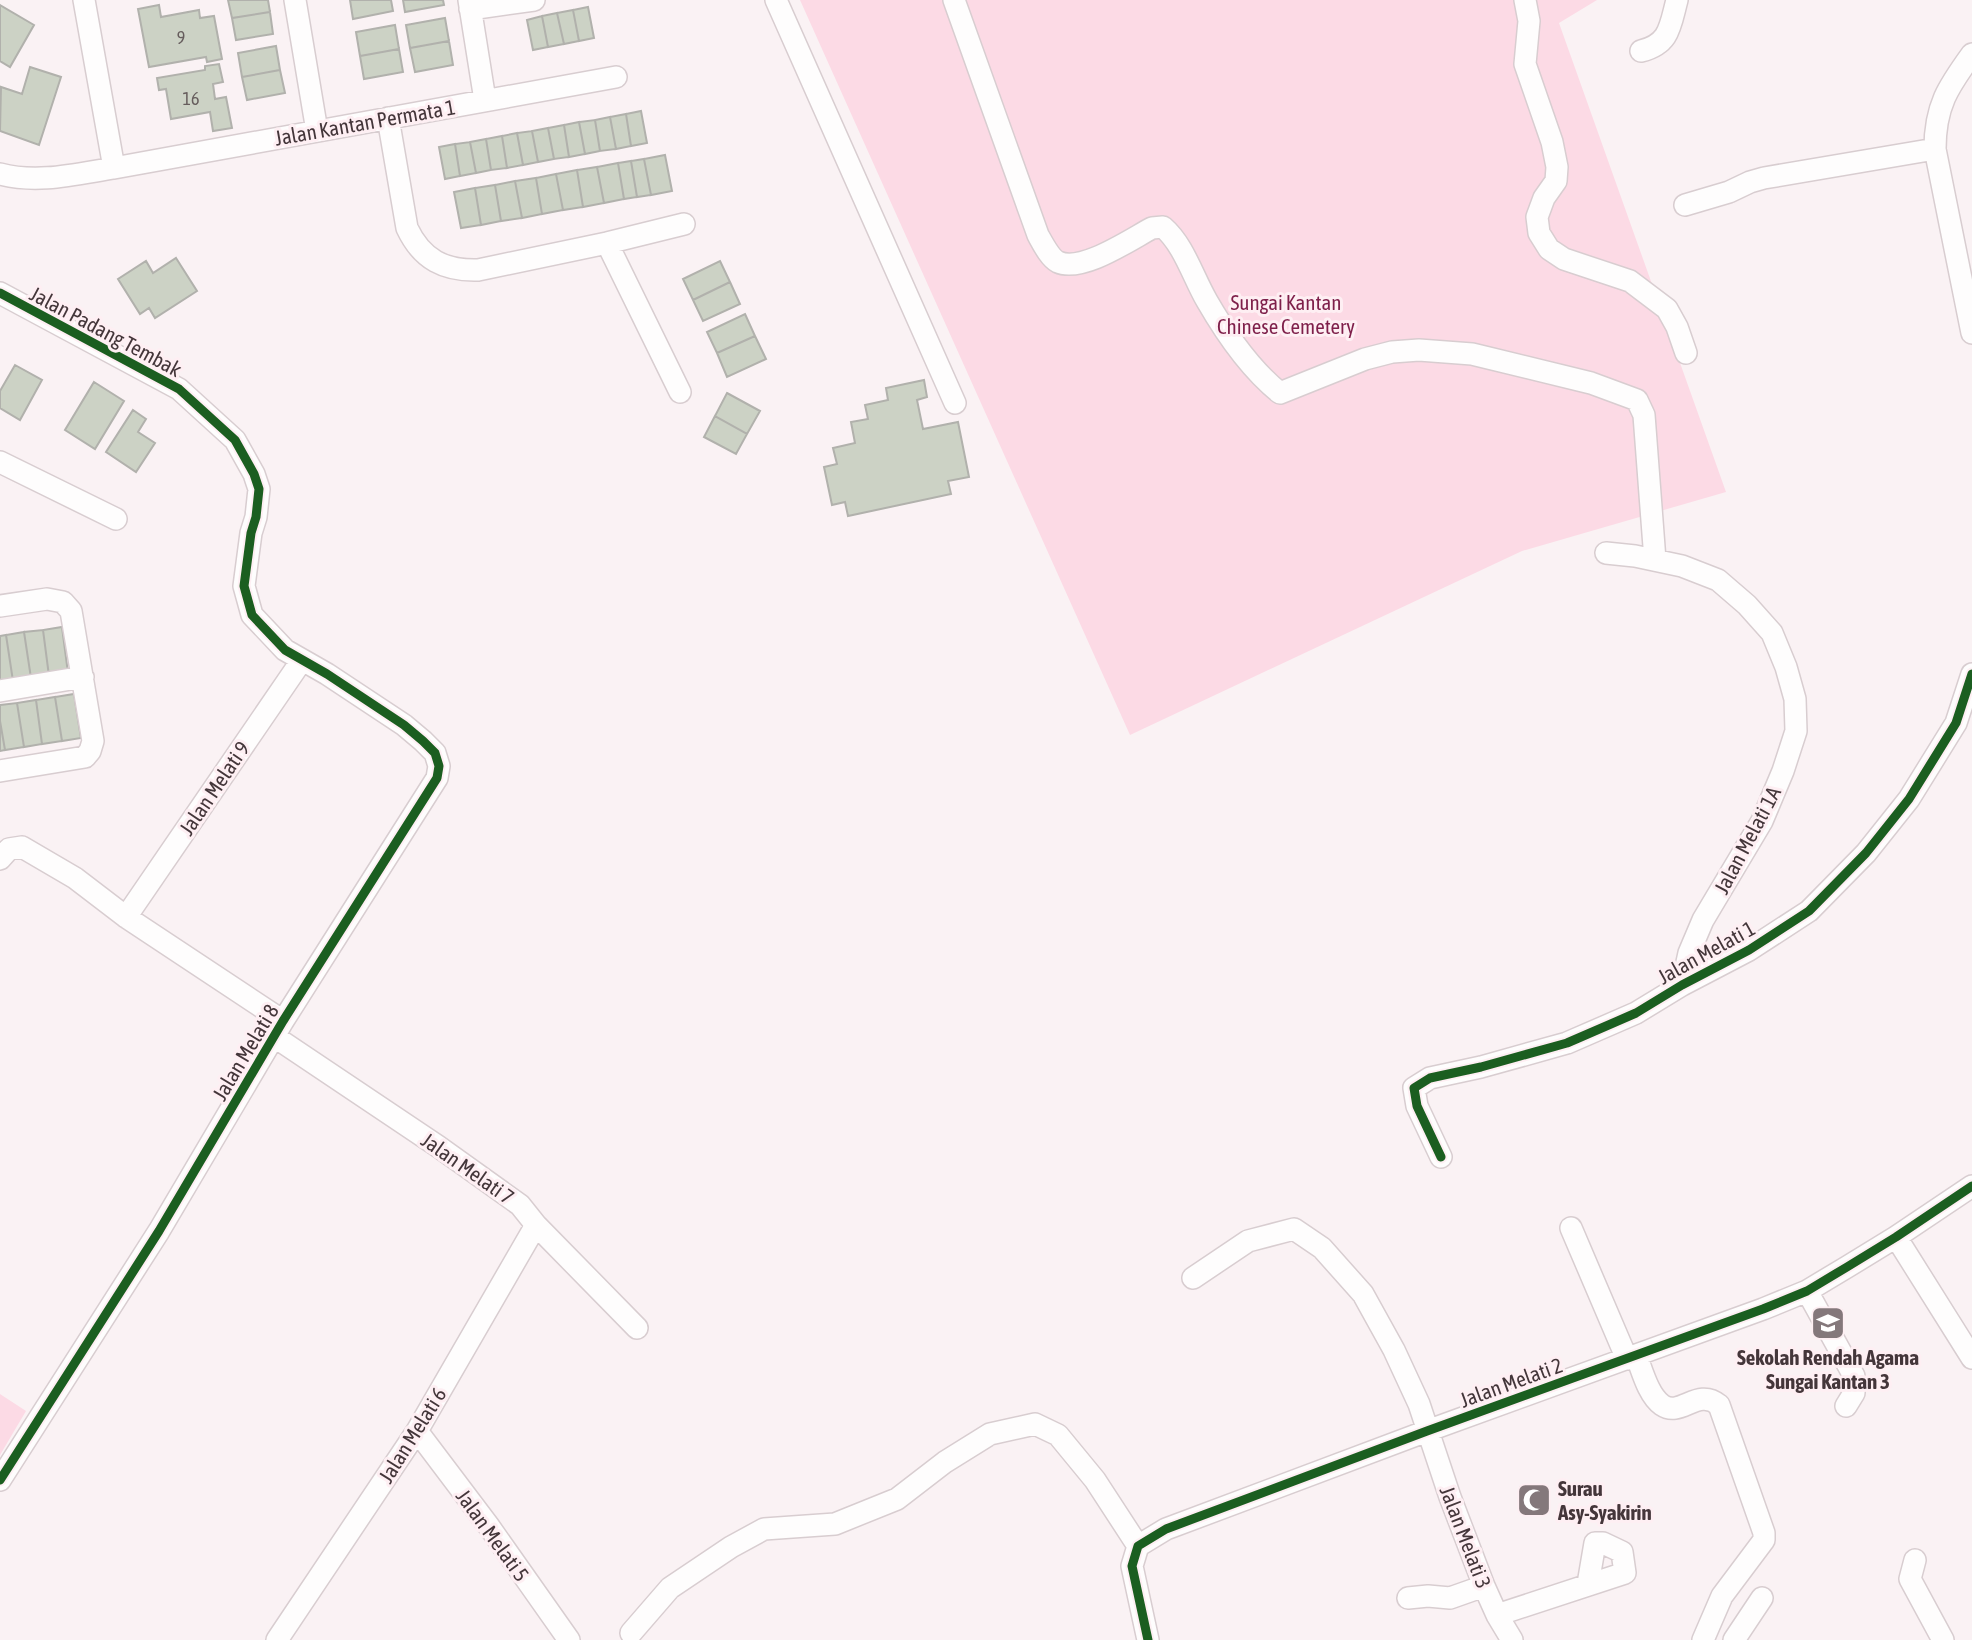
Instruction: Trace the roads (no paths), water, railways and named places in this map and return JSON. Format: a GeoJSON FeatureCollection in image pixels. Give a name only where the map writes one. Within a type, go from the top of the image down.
{"type":"FeatureCollection","features":[{"type":"Feature","properties":{"kind":"street"},"geometry":{"type":"LineString","coordinates":[[84,0],[114,168]]}},
{"type":"Feature","properties":{"kind":"street"},"geometry":{"type":"LineString","coordinates":[[295,0],[317,131]]}},
{"type":"Feature","properties":{"kind":"street"},"geometry":{"type":"LineString","coordinates":[[485,100],[470,5],[534,0]]}},
{"type":"Feature","properties":{"kind":"street"},"geometry":{"type":"LineString","coordinates":[[776,0],[956,403]]}},
{"type":"Feature","properties":{"kind":"street"},"geometry":{"type":"LineString","coordinates":[[954,0],[1038,236],[1055,261],[1086,262],[1152,229],[1163,227],[1173,235],[1207,301],[1240,352],[1280,393],[1365,359],[1392,352],[1419,350],[1472,354],[1591,383],[1637,400],[1644,415],[1655,560]]}},
{"type":"Feature","properties":{"kind":"street"},"geometry":{"type":"LineString","coordinates":[[1525,0],[1529,21],[1525,64],[1558,167],[1556,181],[1544,198],[1537,217],[1539,233],[1549,249],[1564,259],[1630,281],[1667,309],[1686,353]]}},
{"type":"Feature","properties":{"kind":"street"},"geometry":{"type":"LineString","coordinates":[[1641,51],[1654,47],[1666,37],[1677,0]]}},
{"type":"Feature","properties":{"kind":"street"},"geometry":{"type":"LineString","coordinates":[[1972,54],[1942,99],[1935,129],[1935,149],[1972,333]]}},
{"type":"Feature","properties":{"kind":"street","name":"Jalan Kantan Permata 1"},"geometry":{"type":"LineString","coordinates":[[0,174],[40,179],[114,168],[616,77]]}},
{"type":"Feature","properties":{"kind":"street"},"geometry":{"type":"LineString","coordinates":[[388,118],[407,228],[425,255],[442,265],[478,270],[684,224]]}},
{"type":"Feature","properties":{"kind":"street"},"geometry":{"type":"LineString","coordinates":[[1685,205],[1764,178],[1935,149]]}},
{"type":"Feature","properties":{"kind":"street"},"geometry":{"type":"LineString","coordinates":[[607,243],[680,392]]}},
{"type":"Feature","properties":{"kind":"street","name":"Jalan Padang Tembak"},"geometry":{"type":"LineString","coordinates":[[0,293],[179,389],[234,440],[254,474],[259,489],[244,586],[252,615],[285,650],[327,674]]}},
{"type":"Feature","properties":{"kind":"street"},"geometry":{"type":"LineString","coordinates":[[0,461],[116,519]]}},
{"type":"Feature","properties":{"kind":"street","name":"Jalan Melati 1A"},"geometry":{"type":"LineString","coordinates":[[1606,553],[1682,566],[1718,580],[1747,605],[1772,633],[1795,699],[1796,731],[1783,771],[1762,821],[1703,920],[1689,953],[1682,985]]}},
{"type":"Feature","properties":{"kind":"street"},"geometry":{"type":"LineString","coordinates":[[0,606],[47,599],[63,602],[71,611],[93,741],[85,757],[0,771]]}},
{"type":"Feature","properties":{"kind":"street","name":"Jalan Melati 9"},"geometry":{"type":"LineString","coordinates":[[126,917],[302,660]]}},
{"type":"Feature","properties":{"kind":"street","name":"Jalan Melati 8"},"geometry":{"type":"LineString","coordinates":[[0,1480],[159,1231],[279,1029],[437,778],[439,766],[435,753],[404,725],[327,674]]}},
{"type":"Feature","properties":{"kind":"street","name":"Jalan Melati 1"},"geometry":{"type":"LineString","coordinates":[[1441,1157],[1417,1106],[1414,1088],[1430,1078],[1567,1043],[1636,1013],[1749,950],[1809,911],[1866,853],[1909,799],[1956,723],[1972,674]]}},
{"type":"Feature","properties":{"kind":"street"},"geometry":{"type":"LineString","coordinates":[[0,691],[83,677]]}},
{"type":"Feature","properties":{"kind":"street"},"geometry":{"type":"LineString","coordinates":[[0,859],[9,849],[22,847],[75,878],[279,1029]]}},
{"type":"Feature","properties":{"kind":"street","name":"Jalan Melati 7"},"geometry":{"type":"LineString","coordinates":[[279,1029],[520,1205],[536,1225],[637,1328]]}},
{"type":"Feature","properties":{"kind":"street","name":"Jalan Melati 2"},"geometry":{"type":"LineString","coordinates":[[1138,1546],[1166,1529],[1807,1291],[1896,1237],[1972,1186]]}},
{"type":"Feature","properties":{"kind":"street","name":"Jalan Melati 6"},"geometry":{"type":"LineString","coordinates":[[277,1640],[416,1431],[536,1225]]}},
{"type":"Feature","properties":{"kind":"street"},"geometry":{"type":"LineString","coordinates":[[1571,1228],[1631,1357],[1651,1393],[1662,1405],[1674,1409],[1701,1398],[1712,1399],[1719,1405],[1764,1533],[1764,1540],[1722,1596],[1703,1640]]}},
{"type":"Feature","properties":{"kind":"street","name":"Jalan Melati 3"},"geometry":{"type":"LineString","coordinates":[[1193,1278],[1248,1241],[1294,1229],[1321,1248],[1363,1294],[1394,1350],[1419,1404],[1484,1586],[1512,1640]]}},
{"type":"Feature","properties":{"kind":"street"},"geometry":{"type":"LineString","coordinates":[[1896,1237],[1972,1359]]}},
{"type":"Feature","properties":{"kind":"street"},"geometry":{"type":"LineString","coordinates":[[1807,1291],[1854,1376],[1854,1393],[1846,1406]]}},
{"type":"Feature","properties":{"kind":"street"},"geometry":{"type":"LineString","coordinates":[[631,1633],[670,1588],[731,1547],[764,1529],[835,1524],[897,1499],[945,1462],[990,1434],[1035,1424],[1058,1435],[1094,1480],[1138,1546],[1132,1566],[1148,1640]]}},
{"type":"Feature","properties":{"kind":"street","name":"Jalan Melati 5"},"geometry":{"type":"LineString","coordinates":[[416,1431],[488,1525],[569,1640]]}},
{"type":"Feature","properties":{"kind":"street"},"geometry":{"type":"LineString","coordinates":[[1915,1560],[1910,1579],[1943,1640]]}},
{"type":"Feature","properties":{"kind":"street"},"geometry":{"type":"LineString","coordinates":[[1497,1615],[1588,1584]]}},
{"type":"Feature","properties":{"kind":"street"},"geometry":{"type":"LineString","coordinates":[[1408,1598],[1450,1598],[1484,1586]]}},
{"type":"Feature","properties":{"kind":"street"},"geometry":{"type":"LineString","coordinates":[[1734,1640],[1762,1598]]}},
{"type":"Feature","properties":{"kind":"place","name":"Sekolah Rendah Agama Sungai Kantan 3"},"geometry":{"type":"Point","coordinates":[1828,1323]}},
{"type":"Feature","properties":{"kind":"place","name":"Surau Asy-Syakirin"},"geometry":{"type":"Point","coordinates":[1534,1500]}},
{"type":"Feature","properties":{"kind":"park label","name":"Sungai Kantan Chinese Cemetery"},"geometry":{"type":"Point","coordinates":[1286,314]}}]}
